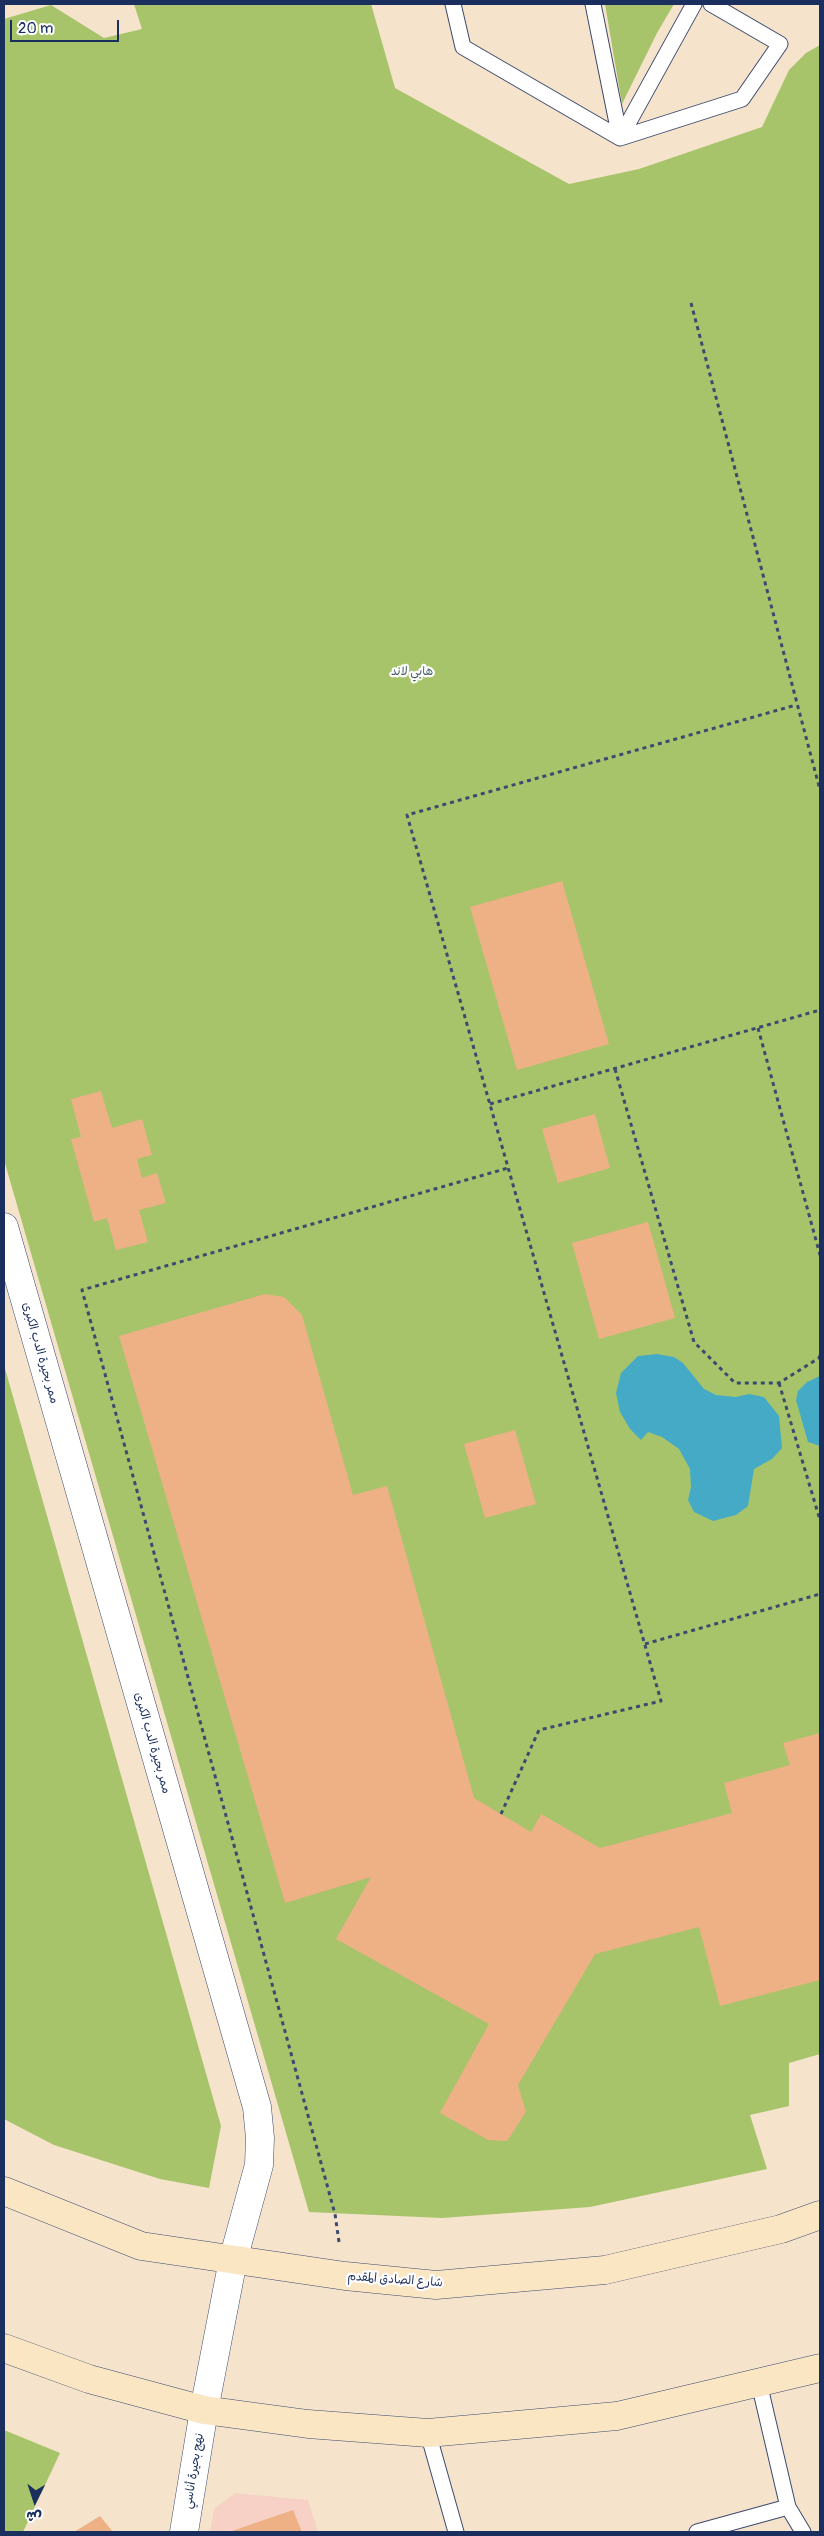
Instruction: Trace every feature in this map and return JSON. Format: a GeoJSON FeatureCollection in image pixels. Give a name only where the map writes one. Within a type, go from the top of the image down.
{"type":"FeatureCollection","features":[{"type":"Feature","properties":{"kind":"main road","name":"شارع الصادق المقدم"},"geometry":{"type":"LineString","coordinates":[[4,2191],[141,2246],[345,2276],[436,2285],[605,2270],[781,2229],[820,2215]]}},
{"type":"Feature","properties":{"kind":"main road"},"geometry":{"type":"LineString","coordinates":[[4,2348],[89,2379],[204,2410],[308,2424],[428,2433],[617,2416],[820,2368]]}},
{"type":"Feature","properties":{"kind":"street","name":"ممر بحيرة الدب الكبرى"},"geometry":{"type":"LineString","coordinates":[[4,1227],[257,2107],[260,2138],[259,2165],[233,2260],[204,2410]]}},
{"type":"Feature","properties":{"kind":"street","name":"نهج بحيرة أناسي"},"geometry":{"type":"LineString","coordinates":[[184,2532],[204,2410]]}},
{"type":"Feature","properties":{"kind":"lane"},"geometry":{"type":"LineString","coordinates":[[453,4],[463,47],[620,138],[742,99],[780,44],[711,4]]}},
{"type":"Feature","properties":{"kind":"lane"},"geometry":{"type":"LineString","coordinates":[[592,4],[620,138]]}},
{"type":"Feature","properties":{"kind":"lane"},"geometry":{"type":"LineString","coordinates":[[620,138],[694,4]]}},
{"type":"Feature","properties":{"kind":"lane"},"geometry":{"type":"LineString","coordinates":[[759,2382],[788,2507],[803,2532]]}},
{"type":"Feature","properties":{"kind":"lane"},"geometry":{"type":"LineString","coordinates":[[428,2433],[456,2532]]}},
{"type":"Feature","properties":{"kind":"lane"},"geometry":{"type":"LineString","coordinates":[[697,2532],[788,2507]]}},
{"type":"Feature","properties":{"kind":"path"},"geometry":{"type":"LineString","coordinates":[[691,303],[820,790]]}},
{"type":"Feature","properties":{"kind":"path"},"geometry":{"type":"LineString","coordinates":[[501,1814],[540,1730],[661,1701],[407,816],[796,705]]}},
{"type":"Feature","properties":{"kind":"path"},"geometry":{"type":"LineString","coordinates":[[490,1104],[820,1010]]}},
{"type":"Feature","properties":{"kind":"path"},"geometry":{"type":"LineString","coordinates":[[758,1028],[820,1255]]}},
{"type":"Feature","properties":{"kind":"path"},"geometry":{"type":"LineString","coordinates":[[615,1068],[694,1342],[735,1383],[779,1383],[819,1358],[820,1355]]}},
{"type":"Feature","properties":{"kind":"path"},"geometry":{"type":"LineString","coordinates":[[335,2214],[82,1290],[508,1168]]}},
{"type":"Feature","properties":{"kind":"path"},"geometry":{"type":"LineString","coordinates":[[779,1383],[820,1520]]}},
{"type":"Feature","properties":{"kind":"path"},"geometry":{"type":"LineString","coordinates":[[645,1644],[820,1594]]}},
{"type":"Feature","properties":{"kind":"shaded area"},"geometry":{"type":"Polygon","coordinates":[[[235,2493],[308,2500],[318,2532],[210,2532],[214,2509],[235,2493]]]}},
{"type":"Feature","properties":{"kind":"green space","name":"هابي لاند"},"geometry":{"type":"Polygon","coordinates":[[[134,4],[371,4],[395,88],[569,184],[639,169],[762,127],[789,70],[806,53],[820,45],[820,2054],[789,2063],[789,2106],[750,2115],[767,2169],[590,2207],[442,2218],[309,2212],[4,1160],[4,19],[51,5],[104,38],[142,29],[134,4]]]}},
{"type":"Feature","properties":{"kind":"green space"},"geometry":{"type":"Polygon","coordinates":[[[605,4],[674,4],[657,33],[622,104],[605,4]]]}},
{"type":"Feature","properties":{"kind":"green space"},"geometry":{"type":"Polygon","coordinates":[[[4,1365],[221,2126],[209,2188],[160,2179],[54,2145],[4,2119],[4,1365]]]}},
{"type":"Feature","properties":{"kind":"green space"},"geometry":{"type":"Polygon","coordinates":[[[4,2430],[60,2453],[23,2532],[4,2532],[4,2430]]]}},
{"type":"Feature","properties":{"kind":"water"},"geometry":{"type":"Polygon","coordinates":[[[657,1354],[674,1357],[683,1363],[704,1389],[716,1395],[736,1397],[749,1394],[764,1397],[779,1416],[782,1448],[772,1459],[754,1469],[748,1506],[736,1515],[713,1521],[694,1512],[688,1500],[691,1487],[690,1469],[679,1449],[662,1437],[648,1432],[641,1440],[630,1429],[620,1412],[616,1393],[621,1373],[638,1356],[657,1354]]]}},
{"type":"Feature","properties":{"kind":"water"},"geometry":{"type":"Polygon","coordinates":[[[820,1376],[820,1446],[808,1442],[796,1400],[798,1391],[807,1382],[820,1376]]]}},
{"type":"Feature","properties":{"kind":"building"},"geometry":{"type":"Polygon","coordinates":[[[562,881],[609,1044],[517,1070],[470,907],[562,881]]]}},
{"type":"Feature","properties":{"kind":"building"},"geometry":{"type":"Polygon","coordinates":[[[101,1091],[112,1128],[142,1119],[152,1155],[137,1159],[142,1178],[157,1173],[166,1203],[139,1210],[148,1242],[116,1250],[107,1218],[94,1222],[71,1139],[81,1137],[71,1099],[101,1091]]]}},
{"type":"Feature","properties":{"kind":"building"},"geometry":{"type":"Polygon","coordinates":[[[595,1114],[610,1168],[558,1183],[542,1129],[595,1114]]]}},
{"type":"Feature","properties":{"kind":"building"},"geometry":{"type":"Polygon","coordinates":[[[648,1222],[675,1318],[599,1339],[572,1243],[648,1222]]]}},
{"type":"Feature","properties":{"kind":"building"},"geometry":{"type":"Polygon","coordinates":[[[265,1294],[284,1297],[302,1315],[353,1495],[387,1486],[474,1798],[531,1832],[541,1814],[600,1848],[732,1813],[724,1783],[790,1765],[783,1743],[820,1733],[820,1980],[720,2006],[699,1927],[595,1954],[518,2085],[526,2112],[507,2141],[488,2140],[440,2113],[489,2024],[336,1939],[371,1877],[285,1903],[119,1336],[265,1294]]]}},
{"type":"Feature","properties":{"kind":"building"},"geometry":{"type":"Polygon","coordinates":[[[515,1430],[536,1504],[485,1518],[464,1444],[515,1430]]]}},
{"type":"Feature","properties":{"kind":"building"},"geometry":{"type":"Polygon","coordinates":[[[293,2510],[302,2532],[229,2532],[293,2510]]]}},
{"type":"Feature","properties":{"kind":"building"},"geometry":{"type":"Polygon","coordinates":[[[100,2516],[113,2532],[74,2532],[100,2516]]]}}]}
